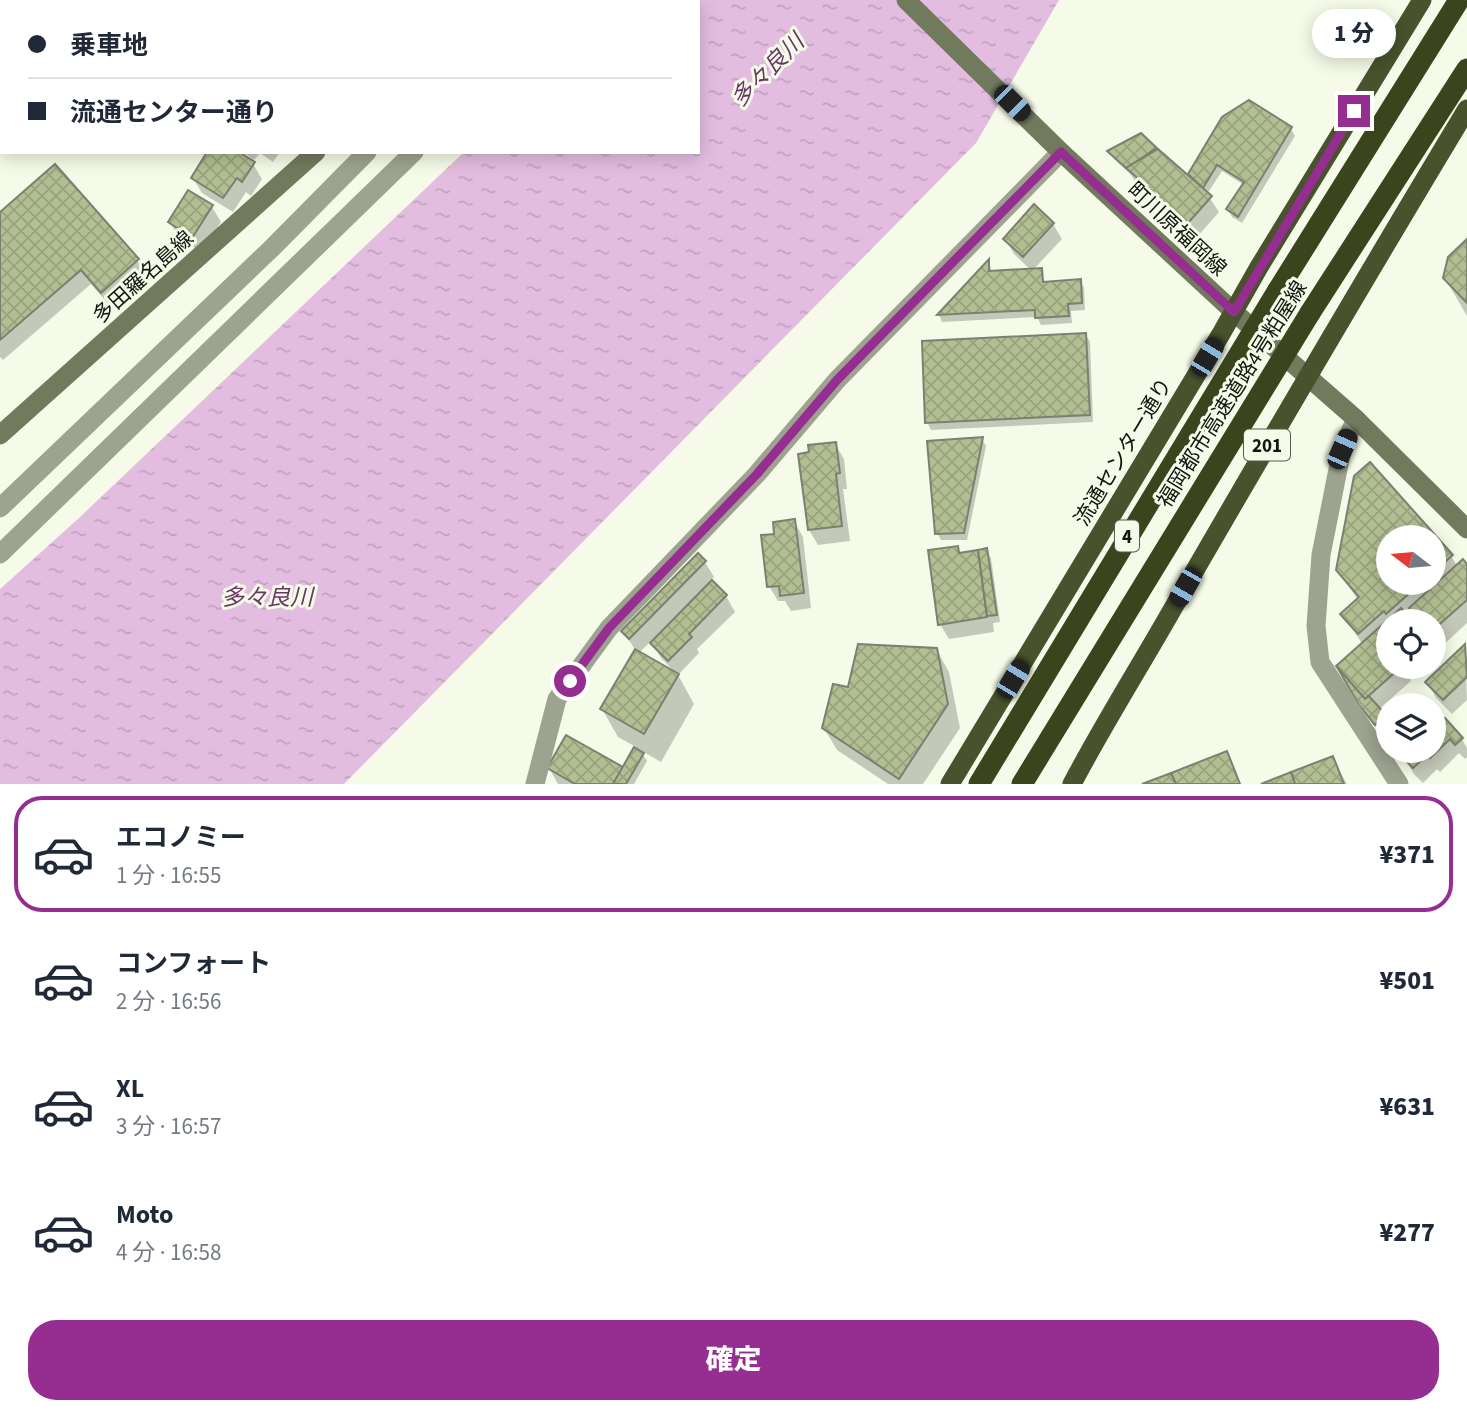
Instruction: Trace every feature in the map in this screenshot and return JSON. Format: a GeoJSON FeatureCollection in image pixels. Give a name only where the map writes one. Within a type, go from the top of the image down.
{"type":"FeatureCollection","features":[{"type":"Feature","properties":{"kind":"highway","name":"流通センター通り"},"geometry":{"type":"LineString","coordinates":[[950,784],[1422,0]]}},
{"type":"Feature","properties":{"kind":"highway","name":"福岡都市高速道路4号粕屋線"},"geometry":{"type":"LineString","coordinates":[[979,784],[1235,360],[1459,0]]}},
{"type":"Feature","properties":{"kind":"highway","name":"福岡都市高速道路4号粕屋線"},"geometry":{"type":"LineString","coordinates":[[1022,784],[1310,313],[1467,69]]}},
{"type":"Feature","properties":{"kind":"highway","name":"201"},"geometry":{"type":"LineString","coordinates":[[1072,784],[1096,737],[1307,376],[1467,109]]}},
{"type":"Feature","properties":{"kind":"main road","name":"町川原福岡線"},"geometry":{"type":"LineString","coordinates":[[906,0],[1061,152],[1234,312],[1356,419],[1467,529]]}},
{"type":"Feature","properties":{"kind":"main road","name":"多田羅名島線"},"geometry":{"type":"LineString","coordinates":[[0,435],[314,154]]}},
{"type":"Feature","properties":{"kind":"street"},"geometry":{"type":"LineString","coordinates":[[534,784],[557,699],[609,628],[757,474],[837,380],[1061,152]]}},
{"type":"Feature","properties":{"kind":"street"},"geometry":{"type":"LineString","coordinates":[[0,508],[273,247],[365,154]]}},
{"type":"Feature","properties":{"kind":"street"},"geometry":{"type":"LineString","coordinates":[[0,554],[412,154]]}},
{"type":"Feature","properties":{"kind":"street"},"geometry":{"type":"LineString","coordinates":[[1356,419],[1342,449],[1321,555],[1316,626],[1320,662],[1399,784]]}},
{"type":"Feature","properties":{"kind":"water","name":"多々良川"},"geometry":{"type":"Polygon","coordinates":[[[700,0],[1059,0],[976,143],[344,784],[0,784],[0,589],[79,518],[462,154],[700,154],[700,0]]]}},
{"type":"Feature","properties":{"kind":"building"},"geometry":{"type":"Polygon","coordinates":[[[1249,100],[1292,127],[1238,217],[1226,209],[1244,182],[1217,165],[1203,188],[1188,174],[1222,117],[1249,100]]]}},
{"type":"Feature","properties":{"kind":"building"},"geometry":{"type":"Polygon","coordinates":[[[1141,133],[1157,148],[1126,168],[1107,151],[1141,133]]]}},
{"type":"Feature","properties":{"kind":"building"},"geometry":{"type":"Polygon","coordinates":[[[1158,149],[1212,196],[1188,223],[1126,168],[1158,149]]]}},
{"type":"Feature","properties":{"kind":"building"},"geometry":{"type":"Polygon","coordinates":[[[206,154],[242,154],[255,162],[242,182],[237,178],[223,198],[191,178],[206,154]]]}},
{"type":"Feature","properties":{"kind":"building"},"geometry":{"type":"Polygon","coordinates":[[[55,164],[139,259],[101,293],[81,270],[0,340],[0,212],[55,164]]]}},
{"type":"Feature","properties":{"kind":"building"},"geometry":{"type":"Polygon","coordinates":[[[188,190],[213,205],[192,238],[168,222],[188,190]]]}},
{"type":"Feature","properties":{"kind":"building"},"geometry":{"type":"Polygon","coordinates":[[[1034,204],[1054,223],[1023,257],[1003,239],[1034,204]]]}},
{"type":"Feature","properties":{"kind":"building"},"geometry":{"type":"Polygon","coordinates":[[[1467,239],[1467,303],[1443,278],[1448,257],[1467,239]]]}},
{"type":"Feature","properties":{"kind":"building"},"geometry":{"type":"Polygon","coordinates":[[[989,259],[989,271],[1042,268],[1043,282],[1081,279],[1082,303],[1068,304],[1069,316],[1035,318],[1035,310],[937,315],[989,259]]]}},
{"type":"Feature","properties":{"kind":"building"},"geometry":{"type":"Polygon","coordinates":[[[1086,333],[1090,415],[925,423],[922,341],[1086,333]]]}},
{"type":"Feature","properties":{"kind":"building"},"geometry":{"type":"Polygon","coordinates":[[[983,437],[964,533],[935,534],[927,441],[983,437]]]}},
{"type":"Feature","properties":{"kind":"building"},"geometry":{"type":"Polygon","coordinates":[[[836,442],[840,473],[836,474],[842,526],[808,530],[798,454],[809,452],[808,445],[836,442]]]}},
{"type":"Feature","properties":{"kind":"building"},"geometry":{"type":"Polygon","coordinates":[[[1370,462],[1426,525],[1376,525],[1376,595],[1407,595],[1392,609],[1376,609],[1376,618],[1358,634],[1340,614],[1359,597],[1336,570],[1354,476],[1370,462]]]}},
{"type":"Feature","properties":{"kind":"building"},"geometry":{"type":"Polygon","coordinates":[[[795,519],[804,593],[780,596],[779,586],[767,587],[761,535],[774,534],[773,522],[795,519]]]}},
{"type":"Feature","properties":{"kind":"building"},"geometry":{"type":"Polygon","coordinates":[[[958,546],[959,553],[978,550],[987,617],[938,625],[928,550],[958,546]]]}},
{"type":"Feature","properties":{"kind":"building"},"geometry":{"type":"Polygon","coordinates":[[[1446,547],[1453,555],[1446,561],[1446,547]]]}},
{"type":"Feature","properties":{"kind":"building"},"geometry":{"type":"Polygon","coordinates":[[[987,548],[997,615],[987,616],[978,550],[987,548]]]}},
{"type":"Feature","properties":{"kind":"building"},"geometry":{"type":"Polygon","coordinates":[[[698,553],[706,561],[629,639],[621,631],[698,553]]]}},
{"type":"Feature","properties":{"kind":"building"},"geometry":{"type":"Polygon","coordinates":[[[1463,559],[1467,564],[1467,600],[1446,619],[1446,609],[1410,609],[1423,595],[1446,595],[1446,574],[1463,559]]]}},
{"type":"Feature","properties":{"kind":"building"},"geometry":{"type":"Polygon","coordinates":[[[712,580],[727,595],[689,634],[692,637],[668,661],[650,643],[712,580]]]}},
{"type":"Feature","properties":{"kind":"building"},"geometry":{"type":"Polygon","coordinates":[[[1376,630],[1376,679],[1388,679],[1365,699],[1336,666],[1376,630]]]}},
{"type":"Feature","properties":{"kind":"building"},"geometry":{"type":"Polygon","coordinates":[[[858,644],[937,648],[948,704],[899,779],[822,728],[833,684],[848,687],[858,644]]]}},
{"type":"Feature","properties":{"kind":"building"},"geometry":{"type":"Polygon","coordinates":[[[1465,644],[1467,677],[1446,697],[1446,693],[1436,693],[1425,682],[1428,679],[1446,679],[1446,662],[1465,644]]]}},
{"type":"Feature","properties":{"kind":"building"},"geometry":{"type":"Polygon","coordinates":[[[635,649],[679,674],[644,734],[600,709],[635,649]]]}},
{"type":"Feature","properties":{"kind":"building"},"geometry":{"type":"Polygon","coordinates":[[[1337,667],[1365,699],[1369,696],[1376,704],[1375,725],[1359,705],[1337,667]]]}},
{"type":"Feature","properties":{"kind":"building"},"geometry":{"type":"Polygon","coordinates":[[[1446,719],[1463,738],[1455,745],[1450,739],[1446,743],[1446,719]]]}},
{"type":"Feature","properties":{"kind":"building"},"geometry":{"type":"Polygon","coordinates":[[[566,735],[623,767],[613,784],[575,784],[547,768],[566,735]]]}},
{"type":"Feature","properties":{"kind":"building"},"geometry":{"type":"Polygon","coordinates":[[[634,747],[644,753],[626,784],[613,784],[634,747]]]}},
{"type":"Feature","properties":{"kind":"building"},"geometry":{"type":"Polygon","coordinates":[[[1227,751],[1240,784],[1176,784],[1171,773],[1227,751]]]}},
{"type":"Feature","properties":{"kind":"building"},"geometry":{"type":"Polygon","coordinates":[[[1333,756],[1344,784],[1295,784],[1291,772],[1333,756]]]}},
{"type":"Feature","properties":{"kind":"building"},"geometry":{"type":"Polygon","coordinates":[[[1291,772],[1295,784],[1261,784],[1291,772]]]}},
{"type":"Feature","properties":{"kind":"building"},"geometry":{"type":"Polygon","coordinates":[[[1171,773],[1176,784],[1142,784],[1171,773]]]}},
{"type":"Feature","properties":{"kind":"route"},"geometry":{"type":"LineString","coordinates":[[570,681],[609,628],[757,474],[837,380],[1061,152],[1234,312],[1354,111]]}}]}
